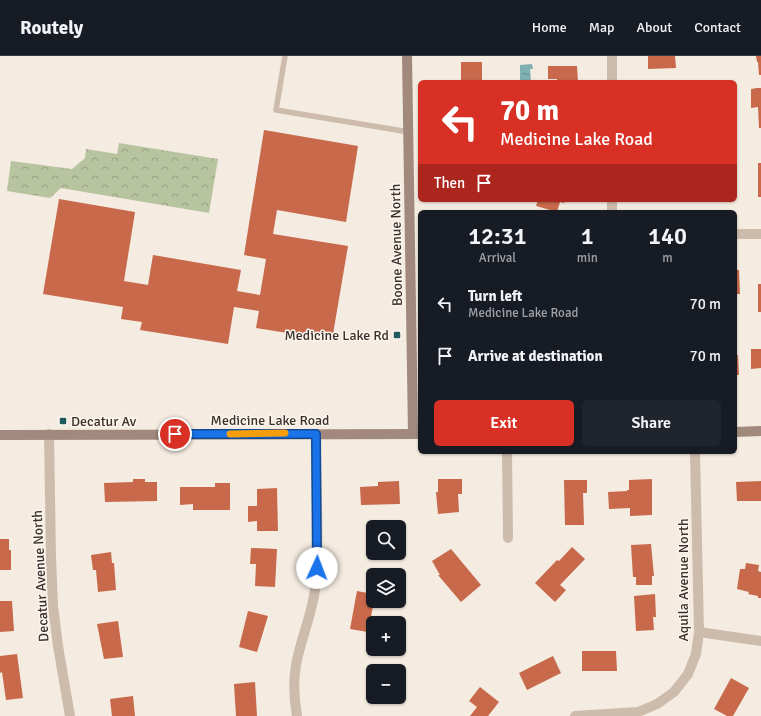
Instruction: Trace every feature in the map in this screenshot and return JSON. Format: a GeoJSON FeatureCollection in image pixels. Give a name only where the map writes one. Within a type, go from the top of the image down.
{"type":"FeatureCollection","features":[{"type":"Feature","properties":{"kind":"street","name":"Boone Avenue North"},"geometry":{"type":"LineString","coordinates":[[407,56],[416,434]]}},
{"type":"Feature","properties":{"kind":"street"},"geometry":{"type":"LineString","coordinates":[[612,56],[612,80]]}},
{"type":"Feature","properties":{"kind":"street"},"geometry":{"type":"LineString","coordinates":[[737,234],[761,234]]}},
{"type":"Feature","properties":{"kind":"street"},"geometry":{"type":"LineString","coordinates":[[737,432],[761,432]]}},
{"type":"Feature","properties":{"kind":"street","name":"Decatur Avenue North"},"geometry":{"type":"LineString","coordinates":[[49,434],[53,606],[70,716]]}},
{"type":"Feature","properties":{"kind":"street"},"geometry":{"type":"LineString","coordinates":[[297,716],[294,684],[296,666],[316,584],[316,434]]}},
{"type":"Feature","properties":{"kind":"street","name":"Medicine Lake Road"},"geometry":{"type":"LineString","coordinates":[[0,435],[416,434]]}},
{"type":"Feature","properties":{"kind":"street"},"geometry":{"type":"LineString","coordinates":[[507,454],[508,538]]}},
{"type":"Feature","properties":{"kind":"street","name":"Aquila Avenue North"},"geometry":{"type":"LineString","coordinates":[[575,716],[638,712],[657,704],[674,692],[688,674],[696,654],[699,632],[696,454]]}},
{"type":"Feature","properties":{"kind":"street"},"geometry":{"type":"LineString","coordinates":[[699,632],[761,642]]}},
{"type":"Feature","properties":{"kind":"lane"},"geometry":{"type":"LineString","coordinates":[[285,56],[276,110],[409,132]]}},
{"type":"Feature","properties":{"kind":"green space"},"geometry":{"type":"Polygon","coordinates":[[[119,143],[218,159],[209,213],[61,188],[50,198],[7,191],[11,161],[72,169],[85,158],[86,149],[117,154],[119,143]]]}},
{"type":"Feature","properties":{"kind":"water"},"geometry":{"type":"Polygon","coordinates":[[[532,64],[533,69],[530,69],[531,80],[520,80],[520,65],[532,64]]]}},
{"type":"Feature","properties":{"kind":"building"},"geometry":{"type":"Polygon","coordinates":[[[648,56],[675,56],[676,68],[648,69],[648,56]]]}},
{"type":"Feature","properties":{"kind":"building"},"geometry":{"type":"Polygon","coordinates":[[[756,56],[761,56],[761,75],[759,75],[756,56]]]}},
{"type":"Feature","properties":{"kind":"building"},"geometry":{"type":"Polygon","coordinates":[[[461,62],[482,62],[482,80],[461,80],[461,62]]]}},
{"type":"Feature","properties":{"kind":"building"},"geometry":{"type":"Polygon","coordinates":[[[548,66],[577,66],[578,80],[548,79],[548,66]]]}},
{"type":"Feature","properties":{"kind":"building"},"geometry":{"type":"Polygon","coordinates":[[[761,88],[761,128],[759,128],[758,107],[751,108],[751,89],[761,88]]]}},
{"type":"Feature","properties":{"kind":"building"},"geometry":{"type":"Polygon","coordinates":[[[264,130],[358,146],[346,222],[277,210],[273,234],[348,246],[332,340],[256,328],[259,311],[234,307],[228,344],[140,330],[142,322],[121,319],[123,307],[43,294],[59,199],[135,212],[124,281],[148,285],[153,255],[241,270],[237,291],[260,295],[266,259],[244,255],[264,130]]]}},
{"type":"Feature","properties":{"kind":"building"},"geometry":{"type":"Polygon","coordinates":[[[758,163],[761,163],[761,197],[758,197],[758,163]]]}},
{"type":"Feature","properties":{"kind":"building"},"geometry":{"type":"Polygon","coordinates":[[[537,202],[560,202],[558,210],[550,210],[536,206],[537,202]]]}},
{"type":"Feature","properties":{"kind":"building"},"geometry":{"type":"Polygon","coordinates":[[[737,270],[739,270],[740,294],[737,294],[737,270]]]}},
{"type":"Feature","properties":{"kind":"building"},"geometry":{"type":"Polygon","coordinates":[[[758,284],[761,284],[761,312],[758,312],[758,284]]]}},
{"type":"Feature","properties":{"kind":"building"},"geometry":{"type":"Polygon","coordinates":[[[751,349],[761,349],[761,368],[751,369],[751,349]]]}},
{"type":"Feature","properties":{"kind":"building"},"geometry":{"type":"Polygon","coordinates":[[[737,355],[738,355],[739,375],[737,375],[737,355]]]}},
{"type":"Feature","properties":{"kind":"building"},"geometry":{"type":"Polygon","coordinates":[[[133,479],[145,479],[145,482],[157,482],[157,501],[105,502],[104,483],[133,482],[133,479]]]}},
{"type":"Feature","properties":{"kind":"building"},"geometry":{"type":"Polygon","coordinates":[[[438,479],[462,479],[462,494],[458,494],[459,512],[438,514],[436,492],[438,492],[438,479]]]}},
{"type":"Feature","properties":{"kind":"building"},"geometry":{"type":"Polygon","coordinates":[[[652,479],[652,515],[630,516],[630,508],[609,509],[608,492],[629,490],[629,480],[652,479]]]}},
{"type":"Feature","properties":{"kind":"building"},"geometry":{"type":"Polygon","coordinates":[[[564,480],[587,480],[587,493],[583,493],[584,525],[565,525],[564,480]]]}},
{"type":"Feature","properties":{"kind":"building"},"geometry":{"type":"Polygon","coordinates":[[[399,481],[400,504],[361,505],[360,487],[378,486],[378,482],[399,481]]]}},
{"type":"Feature","properties":{"kind":"building"},"geometry":{"type":"Polygon","coordinates":[[[761,481],[761,501],[737,501],[736,482],[761,481]]]}},
{"type":"Feature","properties":{"kind":"building"},"geometry":{"type":"Polygon","coordinates":[[[215,483],[230,483],[230,510],[193,510],[193,504],[180,505],[180,487],[215,487],[215,483]]]}},
{"type":"Feature","properties":{"kind":"building"},"geometry":{"type":"Polygon","coordinates":[[[277,488],[278,531],[257,531],[257,521],[248,522],[248,506],[257,506],[257,489],[277,488]]]}},
{"type":"Feature","properties":{"kind":"building"},"geometry":{"type":"Polygon","coordinates":[[[0,539],[9,539],[9,550],[11,550],[11,570],[0,570],[0,539]]]}},
{"type":"Feature","properties":{"kind":"building"},"geometry":{"type":"Polygon","coordinates":[[[651,544],[654,576],[652,576],[652,585],[636,585],[636,577],[633,577],[631,545],[651,544]]]}},
{"type":"Feature","properties":{"kind":"building"},"geometry":{"type":"Polygon","coordinates":[[[572,547],[585,559],[560,585],[566,590],[555,602],[535,583],[572,547]]]}},
{"type":"Feature","properties":{"kind":"building"},"geometry":{"type":"Polygon","coordinates":[[[251,548],[277,549],[275,587],[255,586],[256,564],[250,564],[251,548]]]}},
{"type":"Feature","properties":{"kind":"building"},"geometry":{"type":"Polygon","coordinates":[[[451,549],[481,585],[461,602],[438,575],[440,575],[432,561],[451,549]]]}},
{"type":"Feature","properties":{"kind":"building"},"geometry":{"type":"Polygon","coordinates":[[[111,552],[112,563],[114,563],[116,590],[98,592],[96,570],[93,570],[91,555],[111,552]]]}},
{"type":"Feature","properties":{"kind":"building"},"geometry":{"type":"Polygon","coordinates":[[[746,563],[759,565],[758,571],[761,572],[761,598],[748,594],[749,592],[737,589],[740,569],[745,569],[746,563]]]}},
{"type":"Feature","properties":{"kind":"building"},"geometry":{"type":"Polygon","coordinates":[[[357,591],[366,593],[366,608],[373,608],[371,616],[366,616],[366,632],[350,629],[357,591]]]}},
{"type":"Feature","properties":{"kind":"building"},"geometry":{"type":"Polygon","coordinates":[[[655,594],[656,617],[653,617],[654,630],[636,631],[634,596],[655,594]]]}},
{"type":"Feature","properties":{"kind":"building"},"geometry":{"type":"Polygon","coordinates":[[[0,601],[12,601],[14,631],[0,632],[0,601]]]}},
{"type":"Feature","properties":{"kind":"building"},"geometry":{"type":"Polygon","coordinates":[[[248,611],[268,616],[257,652],[239,647],[248,611]]]}},
{"type":"Feature","properties":{"kind":"building"},"geometry":{"type":"Polygon","coordinates":[[[118,621],[123,657],[104,659],[97,624],[118,621]]]}},
{"type":"Feature","properties":{"kind":"building"},"geometry":{"type":"Polygon","coordinates":[[[582,651],[616,651],[617,671],[582,671],[582,651]]]}},
{"type":"Feature","properties":{"kind":"building"},"geometry":{"type":"Polygon","coordinates":[[[17,654],[23,698],[6,700],[2,672],[0,673],[0,656],[17,654]]]}},
{"type":"Feature","properties":{"kind":"building"},"geometry":{"type":"Polygon","coordinates":[[[553,656],[561,673],[527,690],[519,673],[553,656]]]}},
{"type":"Feature","properties":{"kind":"building"},"geometry":{"type":"Polygon","coordinates":[[[731,678],[749,688],[733,716],[727,716],[714,709],[731,678]]]}},
{"type":"Feature","properties":{"kind":"building"},"geometry":{"type":"Polygon","coordinates":[[[255,682],[257,716],[236,716],[234,684],[255,682]]]}},
{"type":"Feature","properties":{"kind":"building"},"geometry":{"type":"Polygon","coordinates":[[[480,687],[499,702],[488,716],[470,716],[477,707],[469,701],[480,687]]]}},
{"type":"Feature","properties":{"kind":"building"},"geometry":{"type":"Polygon","coordinates":[[[133,696],[135,716],[112,716],[110,699],[133,696]]]}},
{"type":"Feature","properties":{"kind":"slow traffic"},"geometry":{"type":"LineString","coordinates":[[230,434],[285,433]]}},
{"type":"Feature","properties":{"kind":"place","name":"Medicine Lake Rd"},"geometry":{"type":"Point","coordinates":[397,335]}},
{"type":"Feature","properties":{"kind":"place","name":"Decatur Av"},"geometry":{"type":"Point","coordinates":[63,421]}},
{"type":"Feature","properties":{"kind":"route"},"geometry":{"type":"LineString","coordinates":[[175,434],[316,434],[317,568]]}}]}
